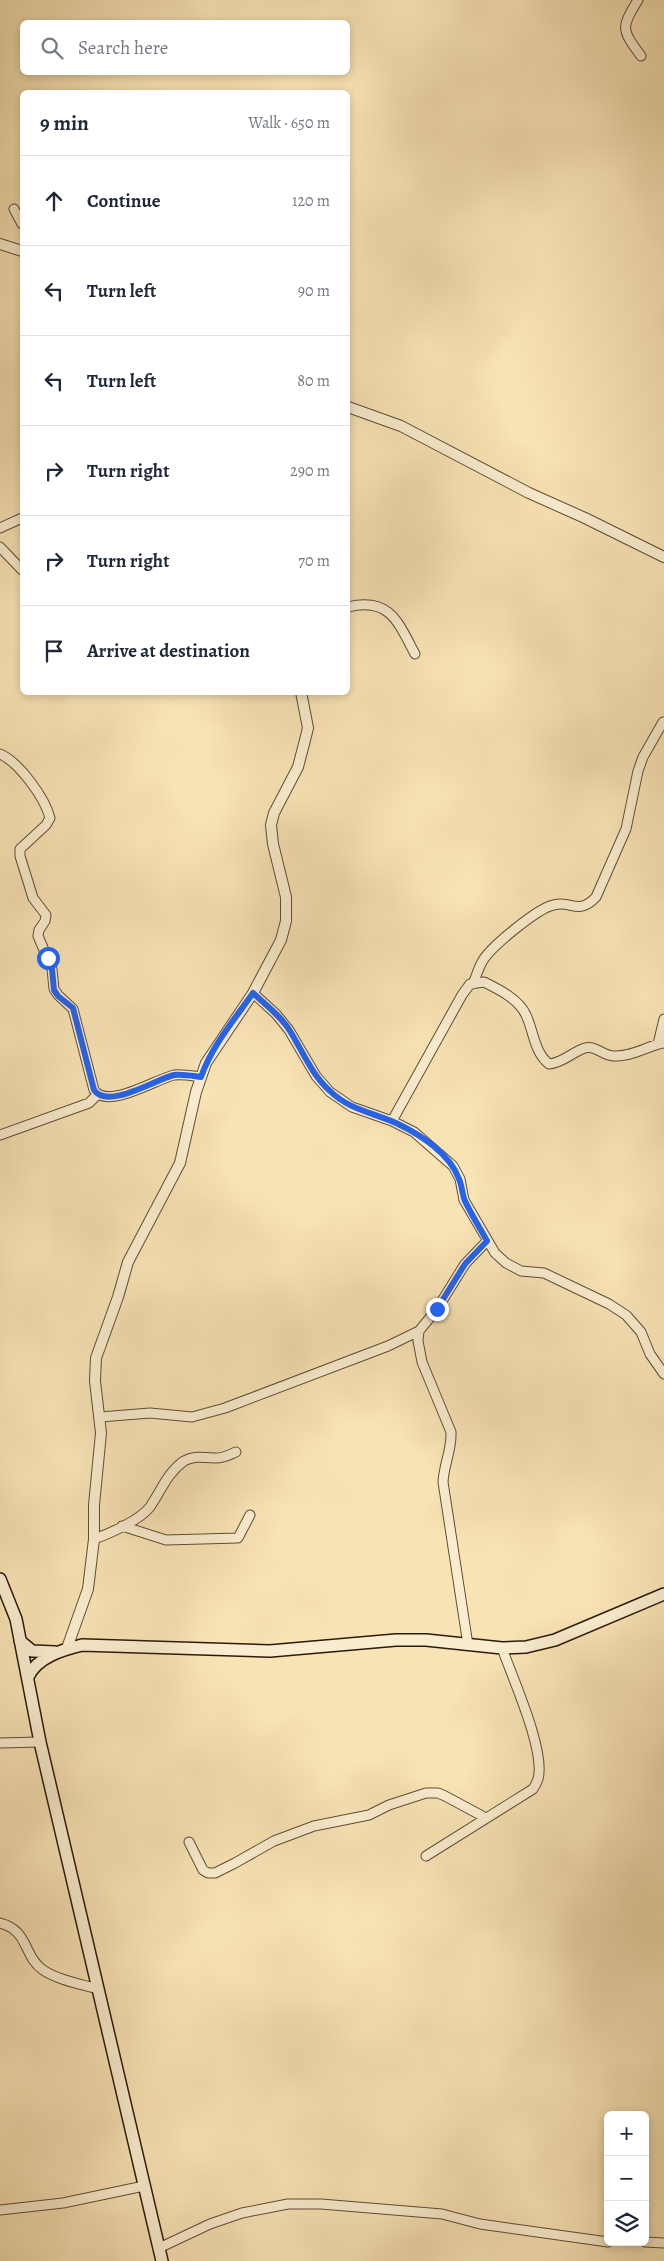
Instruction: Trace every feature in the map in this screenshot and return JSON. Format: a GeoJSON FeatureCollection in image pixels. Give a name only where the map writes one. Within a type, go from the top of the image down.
{"type":"FeatureCollection","features":[{"type":"Feature","properties":{"kind":"main road"},"geometry":{"type":"LineString","coordinates":[[0,1579],[16,1620],[40,1742],[162,2261]]}},
{"type":"Feature","properties":{"kind":"main road"},"geometry":{"type":"LineString","coordinates":[[20,1641],[32,1651],[62,1650],[93,1644],[191,1650],[270,1651],[396,1640],[426,1640],[502,1648],[526,1647],[555,1640],[664,1594]]}},
{"type":"Feature","properties":{"kind":"main road"},"geometry":{"type":"LineString","coordinates":[[28,1677],[33,1668],[62,1650]]}},
{"type":"Feature","properties":{"kind":"street"},"geometry":{"type":"LineString","coordinates":[[638,0],[625,22],[627,36],[641,56]]}},
{"type":"Feature","properties":{"kind":"street"},"geometry":{"type":"LineString","coordinates":[[14,209],[20,220]]}},
{"type":"Feature","properties":{"kind":"street"},"geometry":{"type":"LineString","coordinates":[[0,244],[20,250]]}},
{"type":"Feature","properties":{"kind":"street"},"geometry":{"type":"LineString","coordinates":[[350,408],[401,426],[529,493],[664,557]]}},
{"type":"Feature","properties":{"kind":"street"},"geometry":{"type":"LineString","coordinates":[[0,528],[20,519]]}},
{"type":"Feature","properties":{"kind":"street"},"geometry":{"type":"LineString","coordinates":[[0,547],[20,568]]}},
{"type":"Feature","properties":{"kind":"street"},"geometry":{"type":"LineString","coordinates":[[350,607],[370,605],[383,608],[394,618],[415,654]]}},
{"type":"Feature","properties":{"kind":"street"},"geometry":{"type":"LineString","coordinates":[[62,1650],[88,1589],[94,1539],[94,1505],[101,1433],[95,1381],[96,1358],[118,1297],[128,1262],[180,1163],[206,1063],[253,993],[281,940],[286,921],[286,896],[273,844],[271,825],[274,813],[298,768],[308,728],[302,695]]}},
{"type":"Feature","properties":{"kind":"street"},"geometry":{"type":"LineString","coordinates":[[392,1121],[462,995],[473,984],[482,961],[510,933],[550,906],[559,904],[583,907],[588,906],[596,897],[626,829],[643,756],[663,722]]}},
{"type":"Feature","properties":{"kind":"street"},"geometry":{"type":"LineString","coordinates":[[0,754],[9,759],[19,769],[48,809],[50,818],[46,825],[20,849],[20,856],[33,898],[46,915],[45,921],[38,930],[38,936],[52,969],[54,990],[58,996],[73,1008],[94,1090],[103,1097],[129,1093],[173,1076],[201,1077]]}},
{"type":"Feature","properties":{"kind":"street"},"geometry":{"type":"LineString","coordinates":[[473,984],[484,982],[514,1000],[526,1014],[542,1059],[549,1064],[555,1064],[586,1048],[593,1047],[614,1056],[627,1055],[661,1044],[664,1019]]}},
{"type":"Feature","properties":{"kind":"street"},"geometry":{"type":"LineString","coordinates":[[253,993],[276,1014],[289,1030],[316,1076],[330,1092],[352,1107],[392,1121],[414,1132],[453,1166],[460,1179],[464,1200],[494,1253],[506,1263],[521,1271],[544,1273],[609,1304],[626,1315],[641,1332],[650,1354],[664,1374]]}},
{"type":"Feature","properties":{"kind":"street"},"geometry":{"type":"LineString","coordinates":[[0,1135],[89,1103],[97,1094]]}},
{"type":"Feature","properties":{"kind":"street"},"geometry":{"type":"LineString","coordinates":[[100,1417],[150,1414],[192,1417],[217,1410],[388,1346],[419,1331],[437,1309],[465,1264],[487,1241]]}},
{"type":"Feature","properties":{"kind":"street"},"geometry":{"type":"LineString","coordinates":[[419,1331],[418,1341],[422,1362],[451,1432],[452,1442],[444,1469],[443,1482],[468,1645]]}},
{"type":"Feature","properties":{"kind":"street"},"geometry":{"type":"LineString","coordinates":[[94,1539],[144,1514],[164,1482],[175,1468],[186,1460],[198,1456],[215,1458],[236,1452]]}},
{"type":"Feature","properties":{"kind":"street"},"geometry":{"type":"LineString","coordinates":[[122,1526],[166,1540],[226,1540],[238,1538],[250,1516]]}},
{"type":"Feature","properties":{"kind":"street"},"geometry":{"type":"LineString","coordinates":[[426,1856],[533,1789],[538,1780],[539,1768],[536,1746],[502,1648]]}},
{"type":"Feature","properties":{"kind":"street"},"geometry":{"type":"LineString","coordinates":[[0,1743],[40,1742]]}},
{"type":"Feature","properties":{"kind":"street"},"geometry":{"type":"LineString","coordinates":[[189,1842],[202,1870],[208,1873],[215,1873],[274,1840],[339,1820],[369,1815],[389,1805],[426,1793],[438,1793],[486,1818]]}},
{"type":"Feature","properties":{"kind":"street"},"geometry":{"type":"LineString","coordinates":[[0,1923],[18,1932],[42,1969],[53,1975],[98,1989]]}},
{"type":"Feature","properties":{"kind":"street"},"geometry":{"type":"LineString","coordinates":[[0,2210],[63,2203],[144,2186]]}},
{"type":"Feature","properties":{"kind":"street"},"geometry":{"type":"LineString","coordinates":[[159,2248],[210,2224],[242,2212],[288,2204],[321,2204],[442,2214],[480,2224],[604,2241]]}},
{"type":"Feature","properties":{"kind":"street"},"geometry":{"type":"LineString","coordinates":[[649,2242],[664,2243]]}},
{"type":"Feature","properties":{"kind":"route"},"geometry":{"type":"LineString","coordinates":[[48,958],[52,969],[54,990],[58,996],[73,1008],[78,1034],[94,1090],[103,1097],[129,1093],[173,1076],[201,1077],[206,1063],[217,1044],[253,993],[276,1014],[289,1030],[316,1076],[330,1092],[352,1107],[392,1121],[414,1132],[437,1150],[453,1166],[460,1179],[464,1200],[487,1241],[465,1264],[437,1309]]}}]}
